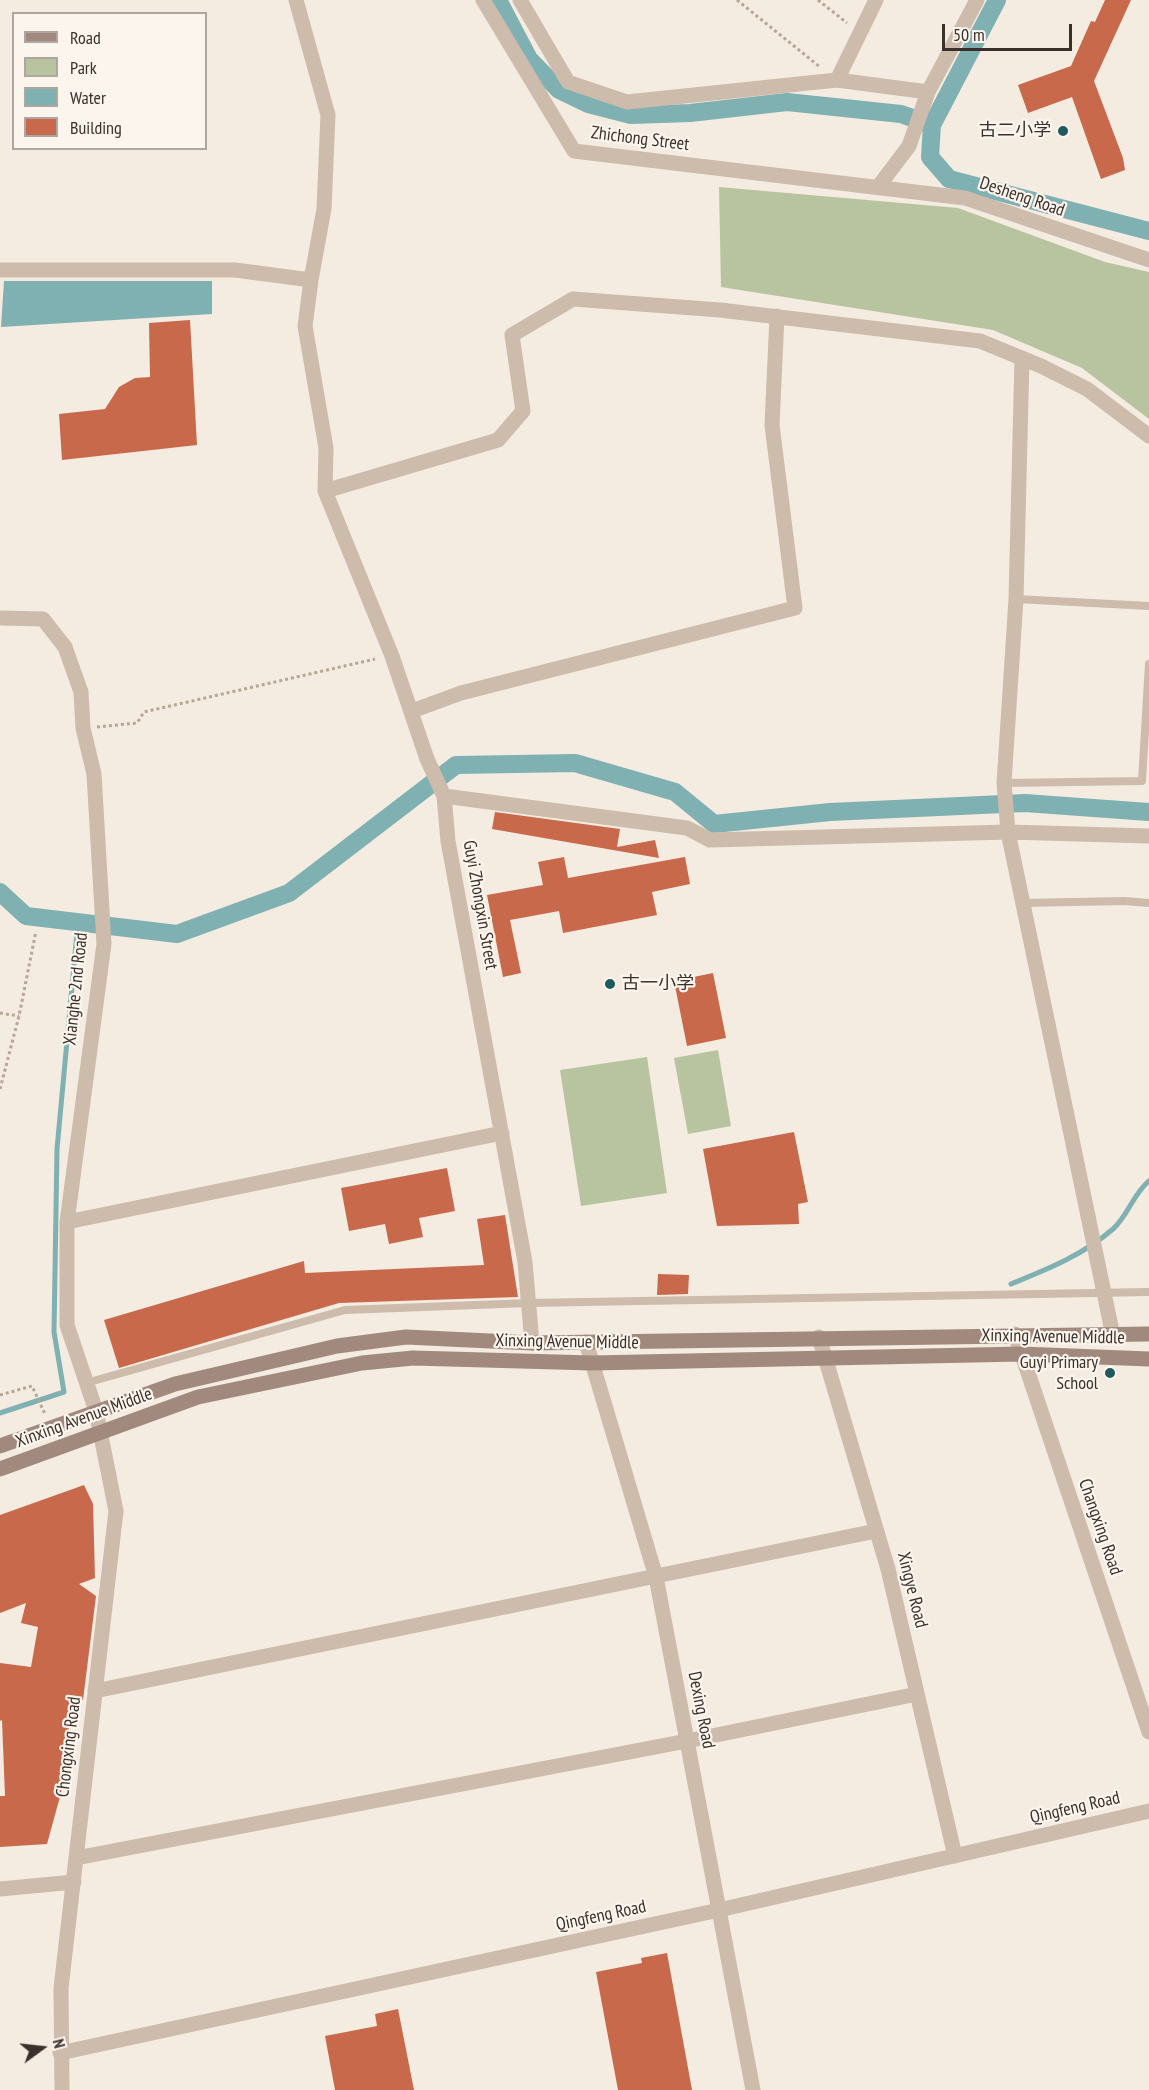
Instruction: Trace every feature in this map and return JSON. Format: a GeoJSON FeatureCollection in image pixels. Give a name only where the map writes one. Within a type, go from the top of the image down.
{"type":"FeatureCollection","features":[{"type":"Feature","properties":{"kind":"main road","name":"Xinxing Avenue Middle"},"geometry":{"type":"LineString","coordinates":[[0,1446],[175,1384],[337,1346],[406,1337],[532,1343],[1015,1334],[1113,1336],[1149,1334]]}},
{"type":"Feature","properties":{"kind":"main road","name":"Xinxing Avenue Middle"},"geometry":{"type":"LineString","coordinates":[[0,1469],[198,1397],[362,1363],[413,1358],[592,1364],[826,1360],[1021,1353],[1149,1359]]}},
{"type":"Feature","properties":{"kind":"street"},"geometry":{"type":"LineString","coordinates":[[296,0],[328,115],[324,209],[311,280],[306,326],[326,448],[325,491],[498,440],[523,411],[512,335],[573,299],[777,316],[980,341],[1087,389],[1149,436]]}},
{"type":"Feature","properties":{"kind":"street","name":"Zhichong Street"},"geometry":{"type":"LineString","coordinates":[[483,0],[574,151],[878,187]]}},
{"type":"Feature","properties":{"kind":"street"},"geometry":{"type":"LineString","coordinates":[[520,0],[568,82],[627,102],[837,80],[928,92]]}},
{"type":"Feature","properties":{"kind":"street"},"geometry":{"type":"LineString","coordinates":[[837,80],[876,0]]}},
{"type":"Feature","properties":{"kind":"street"},"geometry":{"type":"LineString","coordinates":[[878,187],[909,146],[928,92],[977,0]]}},
{"type":"Feature","properties":{"kind":"street","name":"Desheng Road"},"geometry":{"type":"LineString","coordinates":[[878,187],[965,198],[1149,260]]}},
{"type":"Feature","properties":{"kind":"street"},"geometry":{"type":"LineString","coordinates":[[0,270],[235,270],[311,280]]}},
{"type":"Feature","properties":{"kind":"street"},"geometry":{"type":"LineString","coordinates":[[412,711],[461,693],[795,608],[772,425],[777,316]]}},
{"type":"Feature","properties":{"kind":"street"},"geometry":{"type":"LineString","coordinates":[[1022,358],[1016,599],[1004,783],[1008,832],[1113,1336]]}},
{"type":"Feature","properties":{"kind":"street","name":"Guyi Zhongxin Street"},"geometry":{"type":"LineString","coordinates":[[325,491],[392,656],[427,759],[444,796],[448,841],[525,1262],[532,1343]]}},
{"type":"Feature","properties":{"kind":"street","name":"Xianghe 2nd Road"},"geometry":{"type":"LineString","coordinates":[[0,618],[43,619],[65,647],[81,692],[83,728],[94,774],[104,944],[67,1222],[67,1325],[96,1411]]}},
{"type":"Feature","properties":{"kind":"street"},"geometry":{"type":"LineString","coordinates":[[444,796],[687,828],[710,840],[1008,832],[1149,836]]}},
{"type":"Feature","properties":{"kind":"street"},"geometry":{"type":"LineString","coordinates":[[67,1222],[502,1133]]}},
{"type":"Feature","properties":{"kind":"street","name":"Changxing Road"},"geometry":{"type":"LineString","coordinates":[[1015,1334],[1149,1732]]}},
{"type":"Feature","properties":{"kind":"street","name":"Xingye Road"},"geometry":{"type":"LineString","coordinates":[[819,1337],[888,1569],[955,1856]]}},
{"type":"Feature","properties":{"kind":"street","name":"Dexing Road"},"geometry":{"type":"LineString","coordinates":[[586,1342],[656,1577],[753,2090]]}},
{"type":"Feature","properties":{"kind":"street","name":"Chongxing Road"},"geometry":{"type":"LineString","coordinates":[[62,2090],[61,1988],[116,1511],[96,1411]]}},
{"type":"Feature","properties":{"kind":"street"},"geometry":{"type":"LineString","coordinates":[[95,1690],[876,1531]]}},
{"type":"Feature","properties":{"kind":"street"},"geometry":{"type":"LineString","coordinates":[[76,1858],[687,1742],[917,1694]]}},
{"type":"Feature","properties":{"kind":"street","name":"Qingfeng Road"},"geometry":{"type":"LineString","coordinates":[[60,2053],[719,1910],[1149,1811]]}},
{"type":"Feature","properties":{"kind":"street"},"geometry":{"type":"LineString","coordinates":[[0,1889],[74,1882]]}},
{"type":"Feature","properties":{"kind":"lane"},"geometry":{"type":"LineString","coordinates":[[1016,599],[1149,606]]}},
{"type":"Feature","properties":{"kind":"lane"},"geometry":{"type":"LineString","coordinates":[[1004,783],[1142,781],[1149,664]]}},
{"type":"Feature","properties":{"kind":"lane"},"geometry":{"type":"LineString","coordinates":[[1023,903],[1124,901],[1149,903]]}},
{"type":"Feature","properties":{"kind":"lane"},"geometry":{"type":"LineString","coordinates":[[86,1383],[345,1310],[529,1303],[1149,1292]]}},
{"type":"Feature","properties":{"kind":"path"},"geometry":{"type":"LineString","coordinates":[[737,0],[837,80]]}},
{"type":"Feature","properties":{"kind":"path"},"geometry":{"type":"LineString","coordinates":[[818,0],[860,34]]}},
{"type":"Feature","properties":{"kind":"path"},"geometry":{"type":"LineString","coordinates":[[83,728],[137,723],[144,712],[392,656]]}},
{"type":"Feature","properties":{"kind":"path"},"geometry":{"type":"LineString","coordinates":[[0,1089],[19,1016],[36,931]]}},
{"type":"Feature","properties":{"kind":"path"},"geometry":{"type":"LineString","coordinates":[[0,1013],[19,1016]]}},
{"type":"Feature","properties":{"kind":"path"},"geometry":{"type":"LineString","coordinates":[[0,1395],[32,1386],[51,1428]]}},
{"type":"Feature","properties":{"kind":"green space"},"geometry":{"type":"Polygon","coordinates":[[[719,187],[958,208],[1105,262],[1149,272],[1149,419],[1082,368],[993,330],[721,287],[719,187]]]}},
{"type":"Feature","properties":{"kind":"green space"},"geometry":{"type":"Polygon","coordinates":[[[718,1050],[731,1126],[688,1134],[674,1058],[718,1050]]]}},
{"type":"Feature","properties":{"kind":"green space"},"geometry":{"type":"Polygon","coordinates":[[[647,1057],[667,1193],[581,1206],[560,1070],[647,1057]]]}},
{"type":"Feature","properties":{"kind":"water"},"geometry":{"type":"Polygon","coordinates":[[[4,281],[212,281],[212,314],[1,327],[4,281]]]}},
{"type":"Feature","properties":{"kind":"building"},"geometry":{"type":"Polygon","coordinates":[[[1105,0],[1131,0],[1094,81],[1123,158],[1125,170],[1101,179],[1072,97],[1028,113],[1018,85],[1071,66],[1091,21],[1095,22],[1105,0]]]}},
{"type":"Feature","properties":{"kind":"building"},"geometry":{"type":"Polygon","coordinates":[[[190,320],[197,445],[62,460],[59,414],[105,409],[119,387],[135,378],[150,377],[149,323],[190,320]]]}},
{"type":"Feature","properties":{"kind":"building"},"geometry":{"type":"Polygon","coordinates":[[[495,812],[620,829],[617,847],[655,840],[659,858],[492,829],[495,812]]]}},
{"type":"Feature","properties":{"kind":"building"},"geometry":{"type":"Polygon","coordinates":[[[564,857],[568,878],[685,857],[690,884],[652,892],[657,915],[563,933],[559,911],[510,920],[521,973],[503,977],[487,895],[543,885],[538,862],[564,857]]]}},
{"type":"Feature","properties":{"kind":"building"},"geometry":{"type":"Polygon","coordinates":[[[713,973],[726,1038],[687,1046],[674,981],[713,973]]]}},
{"type":"Feature","properties":{"kind":"building"},"geometry":{"type":"Polygon","coordinates":[[[794,1132],[808,1202],[798,1204],[799,1224],[717,1226],[703,1149],[794,1132]]]}},
{"type":"Feature","properties":{"kind":"building"},"geometry":{"type":"Polygon","coordinates":[[[447,1168],[455,1211],[419,1218],[423,1237],[389,1244],[385,1224],[349,1231],[341,1188],[447,1168]]]}},
{"type":"Feature","properties":{"kind":"building"},"geometry":{"type":"Polygon","coordinates":[[[505,1215],[518,1297],[339,1303],[119,1368],[104,1320],[304,1261],[305,1273],[484,1265],[477,1219],[505,1215]]]}},
{"type":"Feature","properties":{"kind":"building"},"geometry":{"type":"Polygon","coordinates":[[[658,1274],[689,1275],[688,1294],[657,1295],[658,1274]]]}},
{"type":"Feature","properties":{"kind":"building"},"geometry":{"type":"Polygon","coordinates":[[[84,1485],[93,1504],[95,1578],[79,1584],[96,1596],[83,1700],[72,1700],[61,1793],[47,1844],[0,1847],[0,1796],[5,1796],[2,1720],[0,1721],[0,1663],[31,1667],[38,1627],[21,1623],[26,1603],[0,1613],[0,1515],[84,1485]]]}},
{"type":"Feature","properties":{"kind":"building"},"geometry":{"type":"Polygon","coordinates":[[[667,1953],[692,2090],[618,2090],[596,1972],[642,1963],[641,1958],[667,1953]]]}},
{"type":"Feature","properties":{"kind":"building"},"geometry":{"type":"Polygon","coordinates":[[[398,2009],[414,2090],[335,2090],[325,2036],[377,2026],[375,2014],[398,2009]]]}},
{"type":"Feature","properties":{"kind":"waterway"},"geometry":{"type":"LineString","coordinates":[[498,0],[529,59],[559,90],[588,104],[631,115],[690,113],[787,102],[901,114],[932,125]]}},
{"type":"Feature","properties":{"kind":"waterway"},"geometry":{"type":"LineString","coordinates":[[997,0],[932,125],[930,157],[949,179],[1149,231]]}},
{"type":"Feature","properties":{"kind":"waterway"},"geometry":{"type":"LineString","coordinates":[[0,892],[26,916],[177,934],[289,893],[456,765],[575,763],[675,792],[714,824],[830,812],[1025,803],[1149,812]]}},
{"type":"Feature","properties":{"kind":"waterway"},"geometry":{"type":"LineString","coordinates":[[0,1413],[64,1392],[54,1332],[57,1149],[78,922]]}},
{"type":"Feature","properties":{"kind":"waterway"},"geometry":{"type":"LineString","coordinates":[[1011,1284],[1065,1261],[1102,1238],[1123,1218],[1143,1186],[1149,1181]]}},
{"type":"Feature","properties":{"kind":"place","name":"古二小学"},"geometry":{"type":"Point","coordinates":[1063,131]}},
{"type":"Feature","properties":{"kind":"place","name":"古一小学"},"geometry":{"type":"Point","coordinates":[610,984]}},
{"type":"Feature","properties":{"kind":"place","name":"Guyi Primary School"},"geometry":{"type":"Point","coordinates":[1110,1373]}}]}
